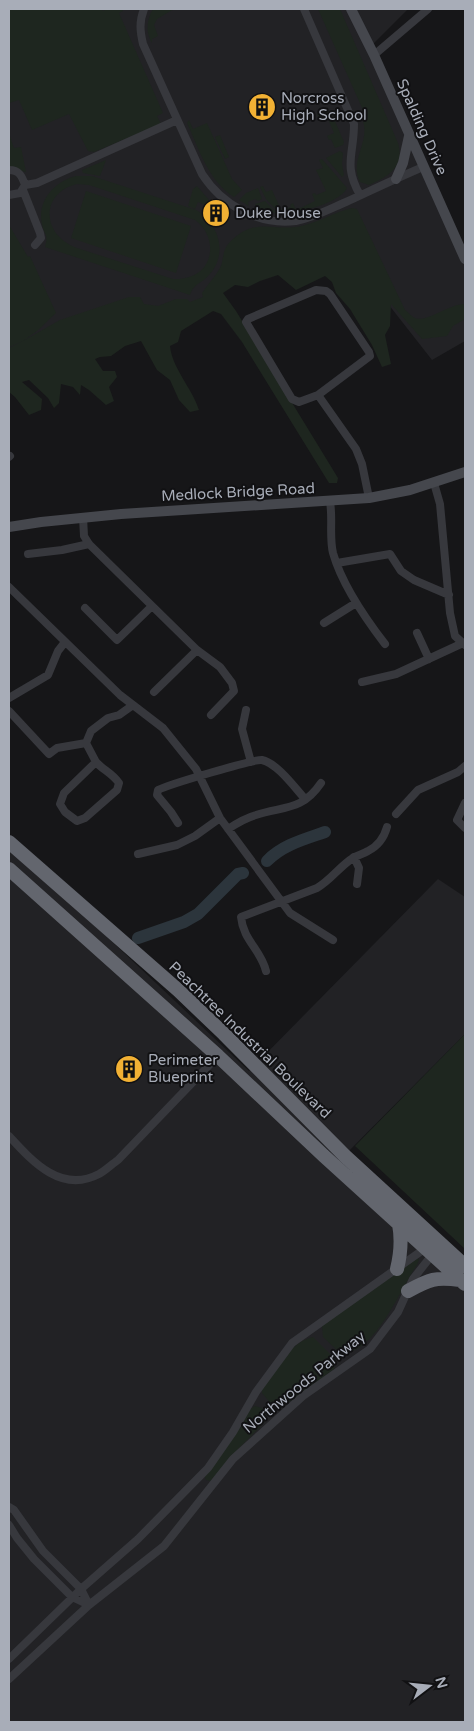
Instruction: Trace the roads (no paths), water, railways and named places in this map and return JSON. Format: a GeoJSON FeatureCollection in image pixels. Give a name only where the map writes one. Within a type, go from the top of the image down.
{"type":"FeatureCollection","features":[{"type":"Feature","properties":{"kind":"highway","name":"Peachtree Industrial Boulevard"},"geometry":{"type":"LineString","coordinates":[[9,842],[178,990],[345,1156],[465,1266]]}},
{"type":"Feature","properties":{"kind":"highway"},"geometry":{"type":"LineString","coordinates":[[9,869],[218,1056],[463,1282]]}},
{"type":"Feature","properties":{"kind":"highway"},"geometry":{"type":"LineString","coordinates":[[396,1268],[401,1251],[402,1236],[398,1224]]}},
{"type":"Feature","properties":{"kind":"highway"},"geometry":{"type":"LineString","coordinates":[[408,1290],[440,1277],[463,1282]]}},
{"type":"Feature","properties":{"kind":"main road","name":"Spalding Drive"},"geometry":{"type":"LineString","coordinates":[[350,9],[374,55],[465,259]]}},
{"type":"Feature","properties":{"kind":"main road"},"geometry":{"type":"LineString","coordinates":[[396,179],[403,163],[409,136]]}},
{"type":"Feature","properties":{"kind":"main road","name":"Medlock Bridge Road"},"geometry":{"type":"LineString","coordinates":[[9,527],[83,517],[369,498],[410,490],[465,472]]}},
{"type":"Feature","properties":{"kind":"street"},"geometry":{"type":"LineString","coordinates":[[144,9],[140,19],[143,44],[177,120],[202,174],[211,188],[235,207],[254,217],[274,221],[297,221],[322,212],[423,166]]}},
{"type":"Feature","properties":{"kind":"street"},"geometry":{"type":"LineString","coordinates":[[304,9],[354,124],[350,171],[360,195]]}},
{"type":"Feature","properties":{"kind":"street"},"geometry":{"type":"LineString","coordinates":[[374,55],[428,9]]}},
{"type":"Feature","properties":{"kind":"street"},"geometry":{"type":"LineString","coordinates":[[9,195],[20,193],[24,188],[177,120]]}},
{"type":"Feature","properties":{"kind":"street"},"geometry":{"type":"LineString","coordinates":[[9,170],[17,171],[20,174],[40,233],[40,238],[35,245]]}},
{"type":"Feature","properties":{"kind":"street"},"geometry":{"type":"LineString","coordinates":[[316,290],[326,291],[330,294],[370,352],[370,356],[318,395],[299,402],[292,399],[246,322],[248,319],[316,290]]}},
{"type":"Feature","properties":{"kind":"street"},"geometry":{"type":"LineString","coordinates":[[318,395],[356,449],[362,464],[369,498]]}},
{"type":"Feature","properties":{"kind":"street"},"geometry":{"type":"LineString","coordinates":[[362,682],[396,674],[464,644],[455,636],[450,613],[440,504],[434,483]]}},
{"type":"Feature","properties":{"kind":"street"},"geometry":{"type":"LineString","coordinates":[[330,502],[332,551],[356,603],[370,626],[385,644]]}},
{"type":"Feature","properties":{"kind":"street"},"geometry":{"type":"LineString","coordinates":[[83,517],[84,536],[89,544],[197,650],[220,666],[232,683],[234,692],[211,715]]}},
{"type":"Feature","properties":{"kind":"street"},"geometry":{"type":"LineString","coordinates":[[28,554],[62,550],[89,544]]}},
{"type":"Feature","properties":{"kind":"street"},"geometry":{"type":"LineString","coordinates":[[337,563],[390,554],[401,571],[414,580],[449,595]]}},
{"type":"Feature","properties":{"kind":"street"},"geometry":{"type":"LineString","coordinates":[[9,586],[120,695],[162,728],[196,769],[220,818],[290,913],[332,940]]}},
{"type":"Feature","properties":{"kind":"street"},"geometry":{"type":"LineString","coordinates":[[324,623],[356,603]]}},
{"type":"Feature","properties":{"kind":"street"},"geometry":{"type":"LineString","coordinates":[[85,608],[117,640],[152,606]]}},
{"type":"Feature","properties":{"kind":"street"},"geometry":{"type":"LineString","coordinates":[[417,633],[429,659]]}},
{"type":"Feature","properties":{"kind":"street"},"geometry":{"type":"LineString","coordinates":[[9,698],[48,675],[58,651],[65,642]]}},
{"type":"Feature","properties":{"kind":"street"},"geometry":{"type":"LineString","coordinates":[[154,692],[197,650]]}},
{"type":"Feature","properties":{"kind":"street"},"geometry":{"type":"LineString","coordinates":[[86,743],[91,731],[108,718],[119,715],[133,705]]}},
{"type":"Feature","properties":{"kind":"street"},"geometry":{"type":"LineString","coordinates":[[246,710],[242,729],[251,762]]}},
{"type":"Feature","properties":{"kind":"street"},"geometry":{"type":"LineString","coordinates":[[9,711],[49,754],[57,748],[86,743]]}},
{"type":"Feature","properties":{"kind":"street"},"geometry":{"type":"LineString","coordinates":[[86,743],[96,762],[107,772],[113,774],[119,782],[116,790],[85,818],[78,821],[65,812],[60,804],[64,793],[96,762]]}},
{"type":"Feature","properties":{"kind":"street"},"geometry":{"type":"LineString","coordinates":[[178,823],[157,795],[158,790],[200,775],[251,762],[262,760],[274,765],[305,799]]}},
{"type":"Feature","properties":{"kind":"street"},"geometry":{"type":"LineString","coordinates":[[396,814],[418,790],[465,767]]}},
{"type":"Feature","properties":{"kind":"street"},"geometry":{"type":"LineString","coordinates":[[228,830],[240,821],[257,814],[293,807],[305,799],[321,782]]}},
{"type":"Feature","properties":{"kind":"street"},"geometry":{"type":"LineString","coordinates":[[465,803],[457,820],[465,828]]}},
{"type":"Feature","properties":{"kind":"street"},"geometry":{"type":"LineString","coordinates":[[138,854],[177,845],[195,836],[220,818]]}},
{"type":"Feature","properties":{"kind":"street"},"geometry":{"type":"LineString","coordinates":[[266,971],[264,960],[250,941],[242,925],[242,917],[317,888],[354,857],[376,846],[388,827]]}},
{"type":"Feature","properties":{"kind":"street"},"geometry":{"type":"LineString","coordinates":[[354,857],[359,868],[357,884]]}},
{"type":"Feature","properties":{"kind":"street"},"geometry":{"type":"LineString","coordinates":[[9,1136],[44,1171],[60,1178],[82,1180],[99,1174],[118,1160],[218,1056]]}},
{"type":"Feature","properties":{"kind":"street","name":"Northwoods Parkway"},"geometry":{"type":"LineString","coordinates":[[9,1659],[72,1597],[138,1539],[208,1468],[233,1432],[256,1392],[292,1342],[420,1252]]}},
{"type":"Feature","properties":{"kind":"street","name":"Northwoods Parkway"},"geometry":{"type":"LineString","coordinates":[[9,1679],[89,1605],[164,1546],[239,1453],[303,1396],[370,1350],[398,1312],[413,1280],[428,1260]]}},
{"type":"Feature","properties":{"kind":"street"},"geometry":{"type":"LineString","coordinates":[[9,1507],[14,1510],[44,1552],[81,1589],[89,1605]]}},
{"type":"Feature","properties":{"kind":"street"},"geometry":{"type":"LineString","coordinates":[[9,1525],[34,1559],[72,1597],[89,1605]]}},
{"type":"Feature","properties":{"kind":"waterway"},"geometry":{"type":"LineString","coordinates":[[267,861],[287,847],[325,832]]}},
{"type":"Feature","properties":{"kind":"waterway"},"geometry":{"type":"LineString","coordinates":[[138,938],[184,922],[198,914],[238,874],[243,873]]}},
{"type":"Feature","properties":{"kind":"place","name":"Norcross High School"},"geometry":{"type":"Point","coordinates":[262,107]}},
{"type":"Feature","properties":{"kind":"place","name":"Duke House"},"geometry":{"type":"Point","coordinates":[216,213]}},
{"type":"Feature","properties":{"kind":"place","name":"Perimeter Blueprint"},"geometry":{"type":"Point","coordinates":[129,1069]}}]}
